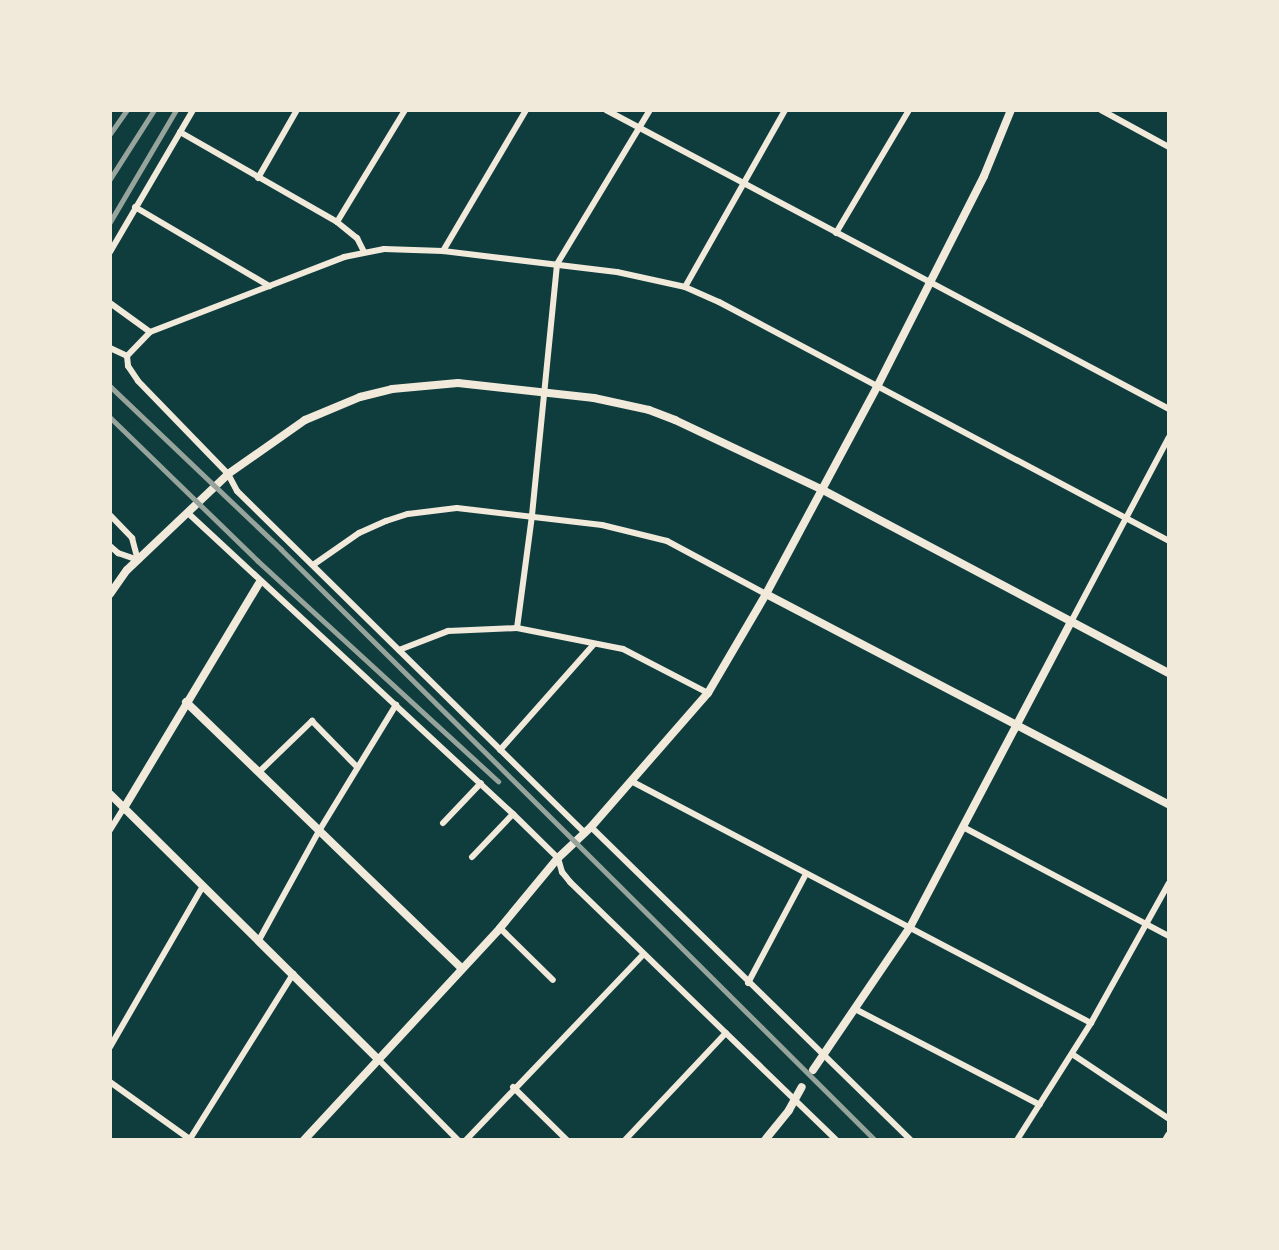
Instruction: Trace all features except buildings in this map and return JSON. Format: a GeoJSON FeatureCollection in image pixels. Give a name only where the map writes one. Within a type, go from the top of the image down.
{"type":"FeatureCollection","features":[{"type":"Feature","properties":{"kind":"main road"},"geometry":{"type":"LineString","coordinates":[[1166,1140],[1169,1135]]}},
{"type":"Feature","properties":{"kind":"street"},"geometry":{"type":"LineString","coordinates":[[110,251],[193,110]]}},
{"type":"Feature","properties":{"kind":"street"},"geometry":{"type":"LineString","coordinates":[[258,178],[297,110]]}},
{"type":"Feature","properties":{"kind":"street"},"geometry":{"type":"LineString","coordinates":[[337,222],[405,110]]}},
{"type":"Feature","properties":{"kind":"street"},"geometry":{"type":"LineString","coordinates":[[443,251],[526,110]]}},
{"type":"Feature","properties":{"kind":"street"},"geometry":{"type":"LineString","coordinates":[[606,110],[1169,409]]}},
{"type":"Feature","properties":{"kind":"street"},"geometry":{"type":"LineString","coordinates":[[517,628],[532,515],[557,264],[650,110]]}},
{"type":"Feature","properties":{"kind":"street"},"geometry":{"type":"LineString","coordinates":[[685,287],[785,110]]}},
{"type":"Feature","properties":{"kind":"street"},"geometry":{"type":"LineString","coordinates":[[836,233],[909,110]]}},
{"type":"Feature","properties":{"kind":"street"},"geometry":{"type":"LineString","coordinates":[[304,1140],[500,928],[558,858],[588,830],[708,693],[766,594],[878,385],[984,176],[1011,110]]}},
{"type":"Feature","properties":{"kind":"street"},"geometry":{"type":"LineString","coordinates":[[1101,110],[1112,113],[1169,146]]}},
{"type":"Feature","properties":{"kind":"street"},"geometry":{"type":"LineString","coordinates":[[180,132],[337,222],[357,238],[364,252]]}},
{"type":"Feature","properties":{"kind":"street"},"geometry":{"type":"LineString","coordinates":[[135,207],[268,286]]}},
{"type":"Feature","properties":{"kind":"street"},"geometry":{"type":"LineString","coordinates":[[911,1140],[588,830],[500,750],[237,491],[229,474],[138,381],[128,366],[127,356],[150,332],[364,252],[384,249],[443,251],[617,272],[685,287],[719,302],[1169,541]]}},
{"type":"Feature","properties":{"kind":"street"},"geometry":{"type":"LineString","coordinates":[[110,303],[150,332]]}},
{"type":"Feature","properties":{"kind":"street"},"geometry":{"type":"LineString","coordinates":[[110,348],[127,356]]}},
{"type":"Feature","properties":{"kind":"street"},"geometry":{"type":"LineString","coordinates":[[110,594],[138,560],[229,474],[305,420],[360,397],[392,388],[458,383],[594,398],[649,410],[705,432],[821,489],[1169,673]]}},
{"type":"Feature","properties":{"kind":"street"},"geometry":{"type":"LineString","coordinates":[[813,1070],[909,929],[1169,437]]}},
{"type":"Feature","properties":{"kind":"street"},"geometry":{"type":"LineString","coordinates":[[313,565],[359,533],[408,514],[457,508],[601,525],[667,541],[1169,806]]}},
{"type":"Feature","properties":{"kind":"street"},"geometry":{"type":"LineString","coordinates":[[189,514],[481,783],[558,858],[562,872],[570,883],[795,1097],[836,1140]]}},
{"type":"Feature","properties":{"kind":"street"},"geometry":{"type":"LineString","coordinates":[[110,515],[132,538],[138,560]]}},
{"type":"Feature","properties":{"kind":"street"},"geometry":{"type":"LineString","coordinates":[[110,546],[118,553],[138,560]]}},
{"type":"Feature","properties":{"kind":"street"},"geometry":{"type":"LineString","coordinates":[[110,830],[260,582]]}},
{"type":"Feature","properties":{"kind":"street"},"geometry":{"type":"LineString","coordinates":[[399,650],[448,631],[517,628],[623,649],[708,693]]}},
{"type":"Feature","properties":{"kind":"street"},"geometry":{"type":"LineString","coordinates":[[500,750],[593,644]]}},
{"type":"Feature","properties":{"kind":"street"},"geometry":{"type":"LineString","coordinates":[[186,702],[461,968]]}},
{"type":"Feature","properties":{"kind":"street"},"geometry":{"type":"LineString","coordinates":[[259,940],[356,767],[396,705]]}},
{"type":"Feature","properties":{"kind":"street"},"geometry":{"type":"LineString","coordinates":[[259,772],[312,721],[356,767]]}},
{"type":"Feature","properties":{"kind":"street"},"geometry":{"type":"LineString","coordinates":[[631,781],[1091,1023]]}},
{"type":"Feature","properties":{"kind":"street"},"geometry":{"type":"LineString","coordinates":[[443,823],[481,783]]}},
{"type":"Feature","properties":{"kind":"street"},"geometry":{"type":"LineString","coordinates":[[110,794],[458,1140]]}},
{"type":"Feature","properties":{"kind":"street"},"geometry":{"type":"LineString","coordinates":[[472,857],[513,814]]}},
{"type":"Feature","properties":{"kind":"street"},"geometry":{"type":"LineString","coordinates":[[963,827],[1169,936]]}},
{"type":"Feature","properties":{"kind":"street"},"geometry":{"type":"LineString","coordinates":[[748,984],[806,874]]}},
{"type":"Feature","properties":{"kind":"street"},"geometry":{"type":"LineString","coordinates":[[1017,1140],[1091,1023],[1169,883]]}},
{"type":"Feature","properties":{"kind":"street"},"geometry":{"type":"LineString","coordinates":[[110,1047],[203,886]]}},
{"type":"Feature","properties":{"kind":"street"},"geometry":{"type":"LineString","coordinates":[[500,928],[553,980]]}},
{"type":"Feature","properties":{"kind":"street"},"geometry":{"type":"LineString","coordinates":[[466,1140],[513,1087],[644,954]]}},
{"type":"Feature","properties":{"kind":"street"},"geometry":{"type":"LineString","coordinates":[[110,1082],[191,1139],[293,974]]}},
{"type":"Feature","properties":{"kind":"street"},"geometry":{"type":"LineString","coordinates":[[855,1009],[1041,1105]]}},
{"type":"Feature","properties":{"kind":"street"},"geometry":{"type":"LineString","coordinates":[[625,1140],[726,1033]]}},
{"type":"Feature","properties":{"kind":"street"},"geometry":{"type":"LineString","coordinates":[[1072,1054],[1169,1119]]}},
{"type":"Feature","properties":{"kind":"street"},"geometry":{"type":"LineString","coordinates":[[513,1087],[567,1140]]}},
{"type":"Feature","properties":{"kind":"street"},"geometry":{"type":"LineString","coordinates":[[765,1140],[789,1110],[802,1087]]}},
{"type":"Feature","properties":{"kind":"railway"},"geometry":{"type":"LineString","coordinates":[[110,134],[127,110]]}},
{"type":"Feature","properties":{"kind":"railway"},"geometry":{"type":"LineString","coordinates":[[110,179],[154,110]]}},
{"type":"Feature","properties":{"kind":"railway"},"geometry":{"type":"LineString","coordinates":[[110,222],[176,110]]}},
{"type":"Feature","properties":{"kind":"railway"},"geometry":{"type":"LineString","coordinates":[[110,386],[281,549],[875,1140]]}},
{"type":"Feature","properties":{"kind":"railway"},"geometry":{"type":"LineString","coordinates":[[110,417],[258,561],[498,781]]}}]}
